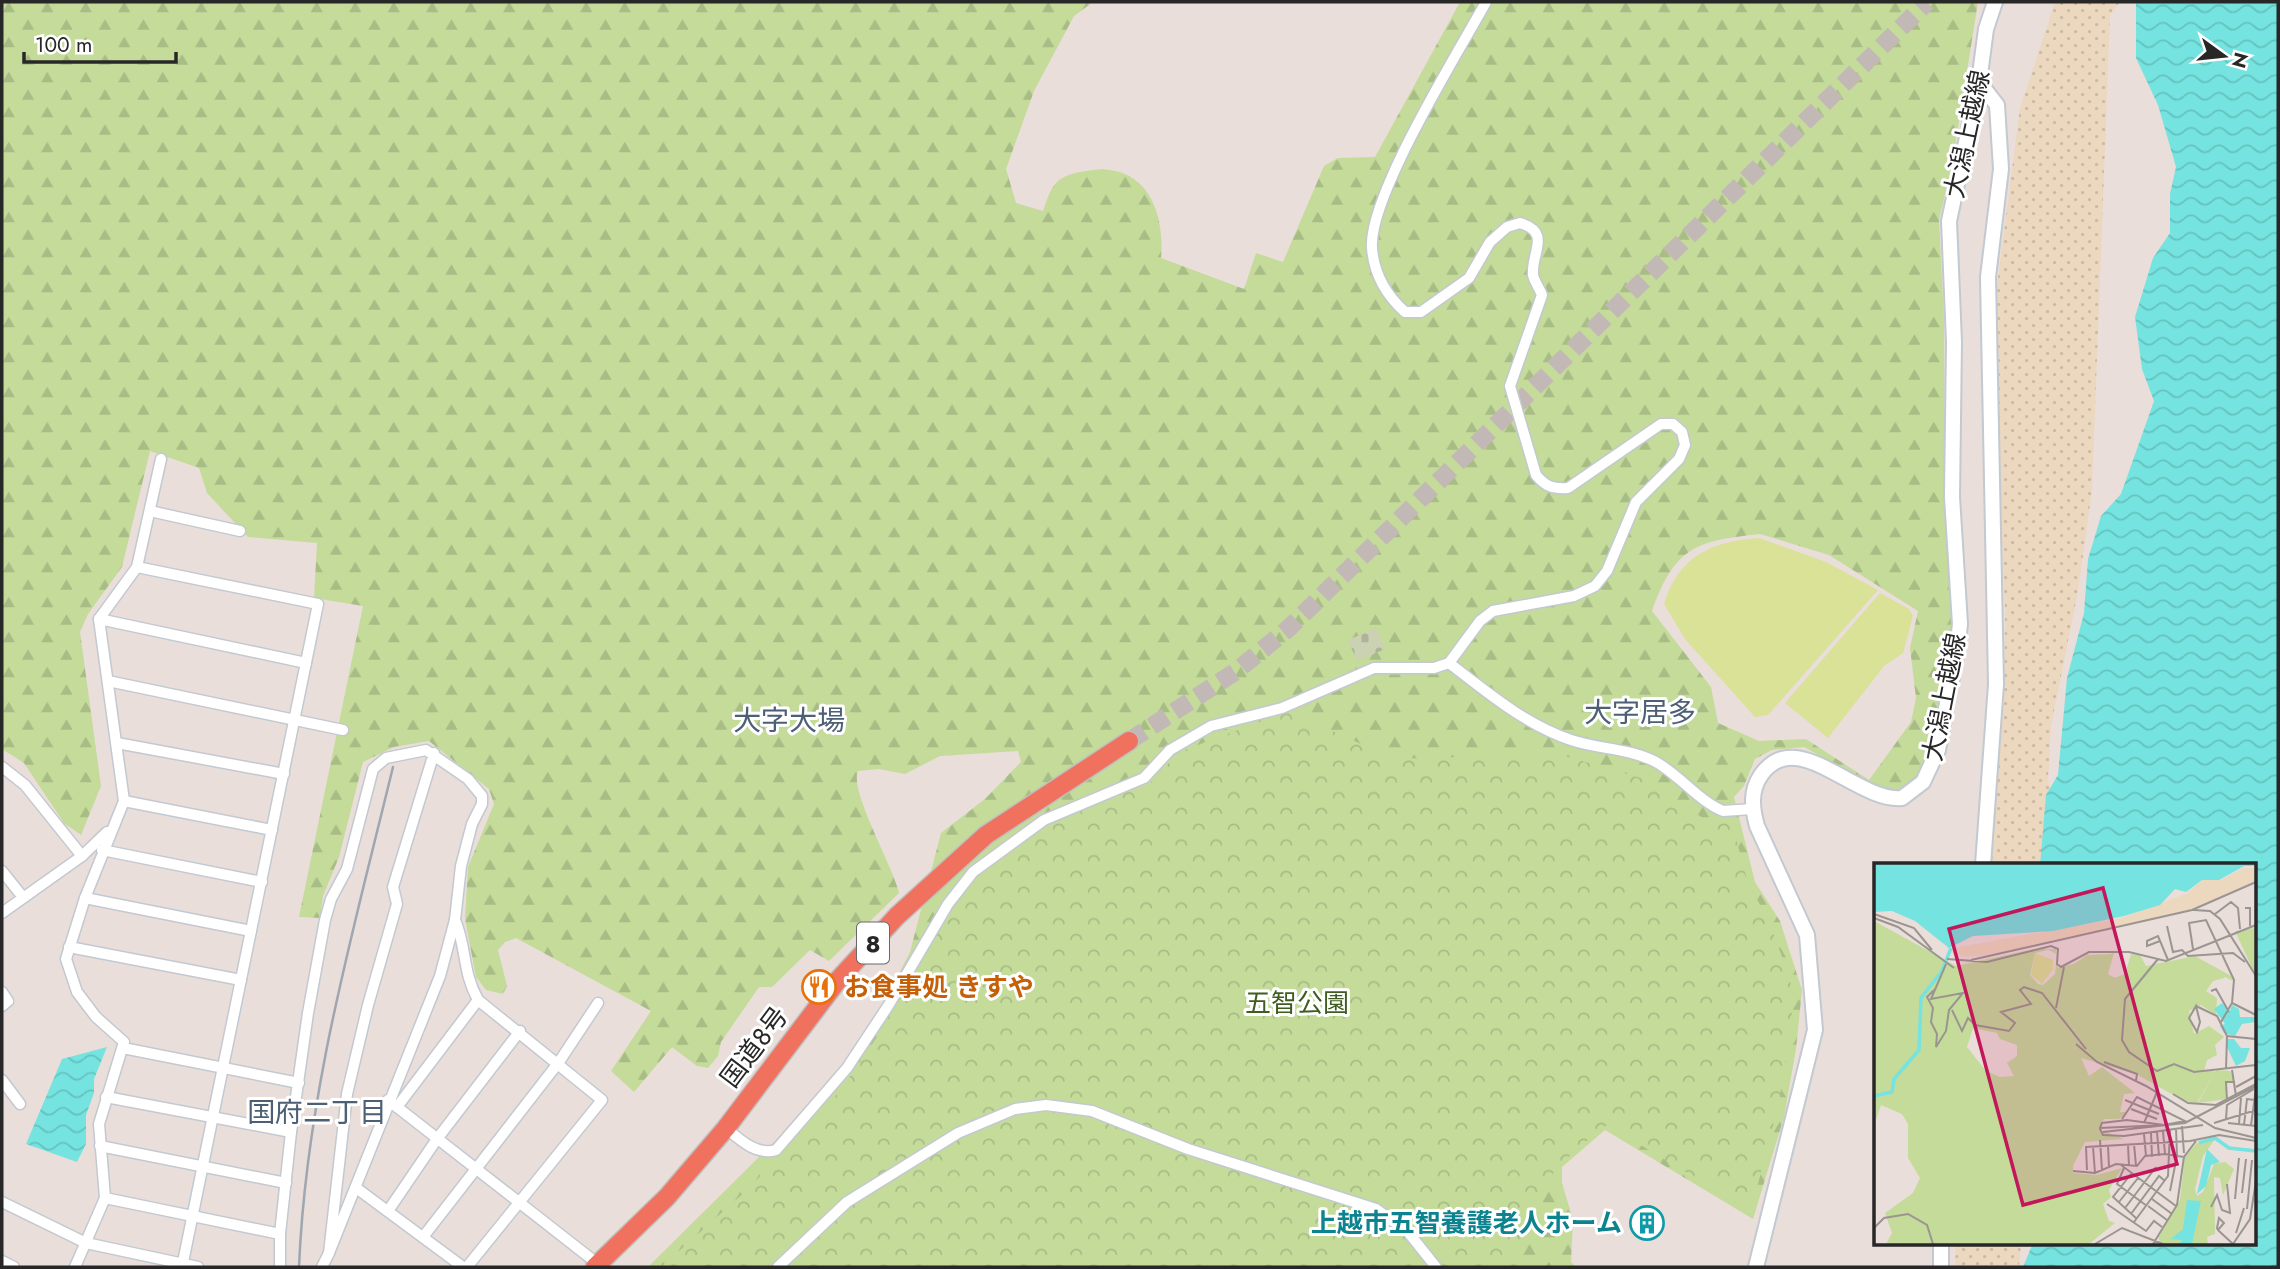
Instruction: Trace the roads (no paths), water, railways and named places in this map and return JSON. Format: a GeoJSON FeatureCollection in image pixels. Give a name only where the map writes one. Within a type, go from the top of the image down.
{"type":"FeatureCollection","features":[{"type":"Feature","properties":{"kind":"highway","name":"国道8号"},"geometry":{"type":"LineString","coordinates":[[597,1266],[667,1197],[726,1128],[838,980],[951,864],[1023,808],[1129,741]]}},
{"type":"Feature","properties":{"kind":"main road","name":"大潟上越線"},"geometry":{"type":"LineString","coordinates":[[1752,809],[1755,786],[1767,768],[1780,758],[1813,761],[1862,790],[1892,799],[1902,798],[1914,791],[1930,772],[1938,750],[1952,683],[1960,624],[1952,497],[1954,342],[1949,221],[1979,82],[1986,29],[1995,2]]}},
{"type":"Feature","properties":{"kind":"main road"},"geometry":{"type":"LineString","coordinates":[[1979,82],[1997,106],[2000,169],[1988,278],[1996,684],[1983,863]]}},
{"type":"Feature","properties":{"kind":"main road"},"geometry":{"type":"LineString","coordinates":[[1752,809],[1807,934],[1815,1030],[1756,1267]]}},
{"type":"Feature","properties":{"kind":"main road"},"geometry":{"type":"LineString","coordinates":[[1941,1244],[1941,1267]]}},
{"type":"Feature","properties":{"kind":"street"},"geometry":{"type":"LineString","coordinates":[[726,1128],[753,1148],[768,1152],[776,1150],[847,1068],[888,1006],[948,904],[965,883],[982,865],[1044,820],[1144,778],[1170,750],[1211,726],[1282,708],[1374,668],[1426,670],[1449,663],[1480,621],[1493,611],[1574,596],[1595,586],[1607,571],[1636,502],[1679,459],[1685,445],[1682,432],[1672,424],[1661,424],[1568,488],[1554,489],[1543,484],[1536,475],[1510,386],[1542,295],[1533,276],[1538,239],[1531,227],[1520,223],[1507,227],[1480,256],[1469,278],[1421,312],[1405,312],[1379,282],[1372,248],[1374,226],[1382,199],[1418,125],[1486,2]]}},
{"type":"Feature","properties":{"kind":"street"},"geometry":{"type":"LineString","coordinates":[[75,1267],[105,1198],[99,1124],[123,1048],[122,1038],[96,1017],[77,992],[67,970],[69,947],[85,898],[110,829],[124,801],[99,619],[137,568],[161,459]]}},
{"type":"Feature","properties":{"kind":"street"},"geometry":{"type":"LineString","coordinates":[[150,511],[240,531]]}},
{"type":"Feature","properties":{"kind":"street"},"geometry":{"type":"LineString","coordinates":[[137,568],[318,604],[182,1266]]}},
{"type":"Feature","properties":{"kind":"street"},"geometry":{"type":"LineString","coordinates":[[99,619],[306,663]]}},
{"type":"Feature","properties":{"kind":"street"},"geometry":{"type":"LineString","coordinates":[[1449,663],[1512,712],[1548,730],[1573,741],[1609,747],[1654,761],[1723,811],[1752,809]]}},
{"type":"Feature","properties":{"kind":"street"},"geometry":{"type":"LineString","coordinates":[[108,681],[344,730]]}},
{"type":"Feature","properties":{"kind":"street"},"geometry":{"type":"LineString","coordinates":[[117,743],[284,774]]}},
{"type":"Feature","properties":{"kind":"street"},"geometry":{"type":"LineString","coordinates":[[280,1267],[291,1132],[325,920],[331,899],[347,869],[373,769],[378,762],[401,753],[426,750],[468,779],[482,796],[482,804],[472,824],[461,866],[455,920],[440,976],[323,1267]]}},
{"type":"Feature","properties":{"kind":"street"},"geometry":{"type":"LineString","coordinates":[[329,1253],[347,1094],[368,1005],[397,904],[393,887],[434,753]]}},
{"type":"Feature","properties":{"kind":"street"},"geometry":{"type":"LineString","coordinates":[[2,767],[25,785],[82,856]]}},
{"type":"Feature","properties":{"kind":"street"},"geometry":{"type":"LineString","coordinates":[[124,801],[272,830]]}},
{"type":"Feature","properties":{"kind":"street"},"geometry":{"type":"LineString","coordinates":[[2,913],[22,896],[82,856],[110,829]]}},
{"type":"Feature","properties":{"kind":"street"},"geometry":{"type":"LineString","coordinates":[[102,850],[262,882]]}},
{"type":"Feature","properties":{"kind":"street"},"geometry":{"type":"LineString","coordinates":[[2,871],[22,896]]}},
{"type":"Feature","properties":{"kind":"street"},"geometry":{"type":"LineString","coordinates":[[85,898],[251,931]]}},
{"type":"Feature","properties":{"kind":"street"},"geometry":{"type":"LineString","coordinates":[[359,1190],[465,1267],[602,1100],[559,1062],[478,1000],[467,980],[462,936],[455,920]]}},
{"type":"Feature","properties":{"kind":"street"},"geometry":{"type":"LineString","coordinates":[[69,947],[241,980]]}},
{"type":"Feature","properties":{"kind":"street"},"geometry":{"type":"LineString","coordinates":[[2,992],[8,1001],[2,1006]]}},
{"type":"Feature","properties":{"kind":"street"},"geometry":{"type":"LineString","coordinates":[[397,1107],[478,1000]]}},
{"type":"Feature","properties":{"kind":"street"},"geometry":{"type":"LineString","coordinates":[[423,1237],[559,1062],[598,1003]]}},
{"type":"Feature","properties":{"kind":"street"},"geometry":{"type":"LineString","coordinates":[[388,1211],[437,1139],[520,1031]]}},
{"type":"Feature","properties":{"kind":"street"},"geometry":{"type":"LineString","coordinates":[[123,1048],[299,1083]]}},
{"type":"Feature","properties":{"kind":"street"},"geometry":{"type":"LineString","coordinates":[[2,1080],[20,1104]]}},
{"type":"Feature","properties":{"kind":"street"},"geometry":{"type":"LineString","coordinates":[[106,1097],[291,1132]]}},
{"type":"Feature","properties":{"kind":"street"},"geometry":{"type":"LineString","coordinates":[[388,1100],[519,1201],[597,1266]]}},
{"type":"Feature","properties":{"kind":"street"},"geometry":{"type":"LineString","coordinates":[[778,1267],[847,1202],[958,1133],[1015,1109],[1046,1105],[1092,1111],[1188,1149],[1376,1209],[1408,1232],[1436,1267]]}},
{"type":"Feature","properties":{"kind":"street"},"geometry":{"type":"LineString","coordinates":[[100,1146],[286,1182]]}},
{"type":"Feature","properties":{"kind":"street"},"geometry":{"type":"LineString","coordinates":[[105,1198],[281,1234]]}},
{"type":"Feature","properties":{"kind":"street"},"geometry":{"type":"LineString","coordinates":[[2,1202],[86,1243],[182,1266],[198,1267]]}},
{"type":"Feature","properties":{"kind":"street"},"geometry":{"type":"LineString","coordinates":[[2,1261],[14,1267]]}},
{"type":"Feature","properties":{"kind":"water"},"geometry":{"type":"Polygon","coordinates":[[[2136,2],[2278,2],[2278,1267],[2023,1267],[2033,1244],[2256,1244],[2256,863],[2040,863],[2046,795],[2058,775],[2067,678],[2084,613],[2088,559],[2101,516],[2121,494],[2154,401],[2142,369],[2135,317],[2153,258],[2170,233],[2170,194],[2176,167],[2158,105],[2136,58],[2136,2]]]}},
{"type":"Feature","properties":{"kind":"water"},"geometry":{"type":"Polygon","coordinates":[[[107,1047],[94,1079],[94,1093],[86,1115],[86,1144],[77,1162],[26,1144],[62,1059],[107,1047]]]}},
{"type":"Feature","properties":{"kind":"tunnel"},"geometry":{"type":"LineString","coordinates":[[1129,741],[1235,672],[1289,628],[1927,2]]}},
{"type":"Feature","properties":{"kind":"railway"},"geometry":{"type":"LineString","coordinates":[[299,1267],[303,1203],[321,1077],[393,767]]}},
{"type":"Feature","properties":{"kind":"place","name":"お食事処 きすや"},"geometry":{"type":"Point","coordinates":[819,987]}},
{"type":"Feature","properties":{"kind":"place","name":"上越市五智養護老人ホーム"},"geometry":{"type":"Point","coordinates":[1647,1223]}},
{"type":"Feature","properties":{"kind":"district","name":"大字居多"},"geometry":{"type":"Point","coordinates":[1640,712]}},
{"type":"Feature","properties":{"kind":"district","name":"大字大場"},"geometry":{"type":"Point","coordinates":[789,720]}},
{"type":"Feature","properties":{"kind":"district","name":"国府二丁目"},"geometry":{"type":"Point","coordinates":[317,1112]}},
{"type":"Feature","properties":{"kind":"park label","name":"五智公園"},"geometry":{"type":"Point","coordinates":[1297,1003]}}]}
